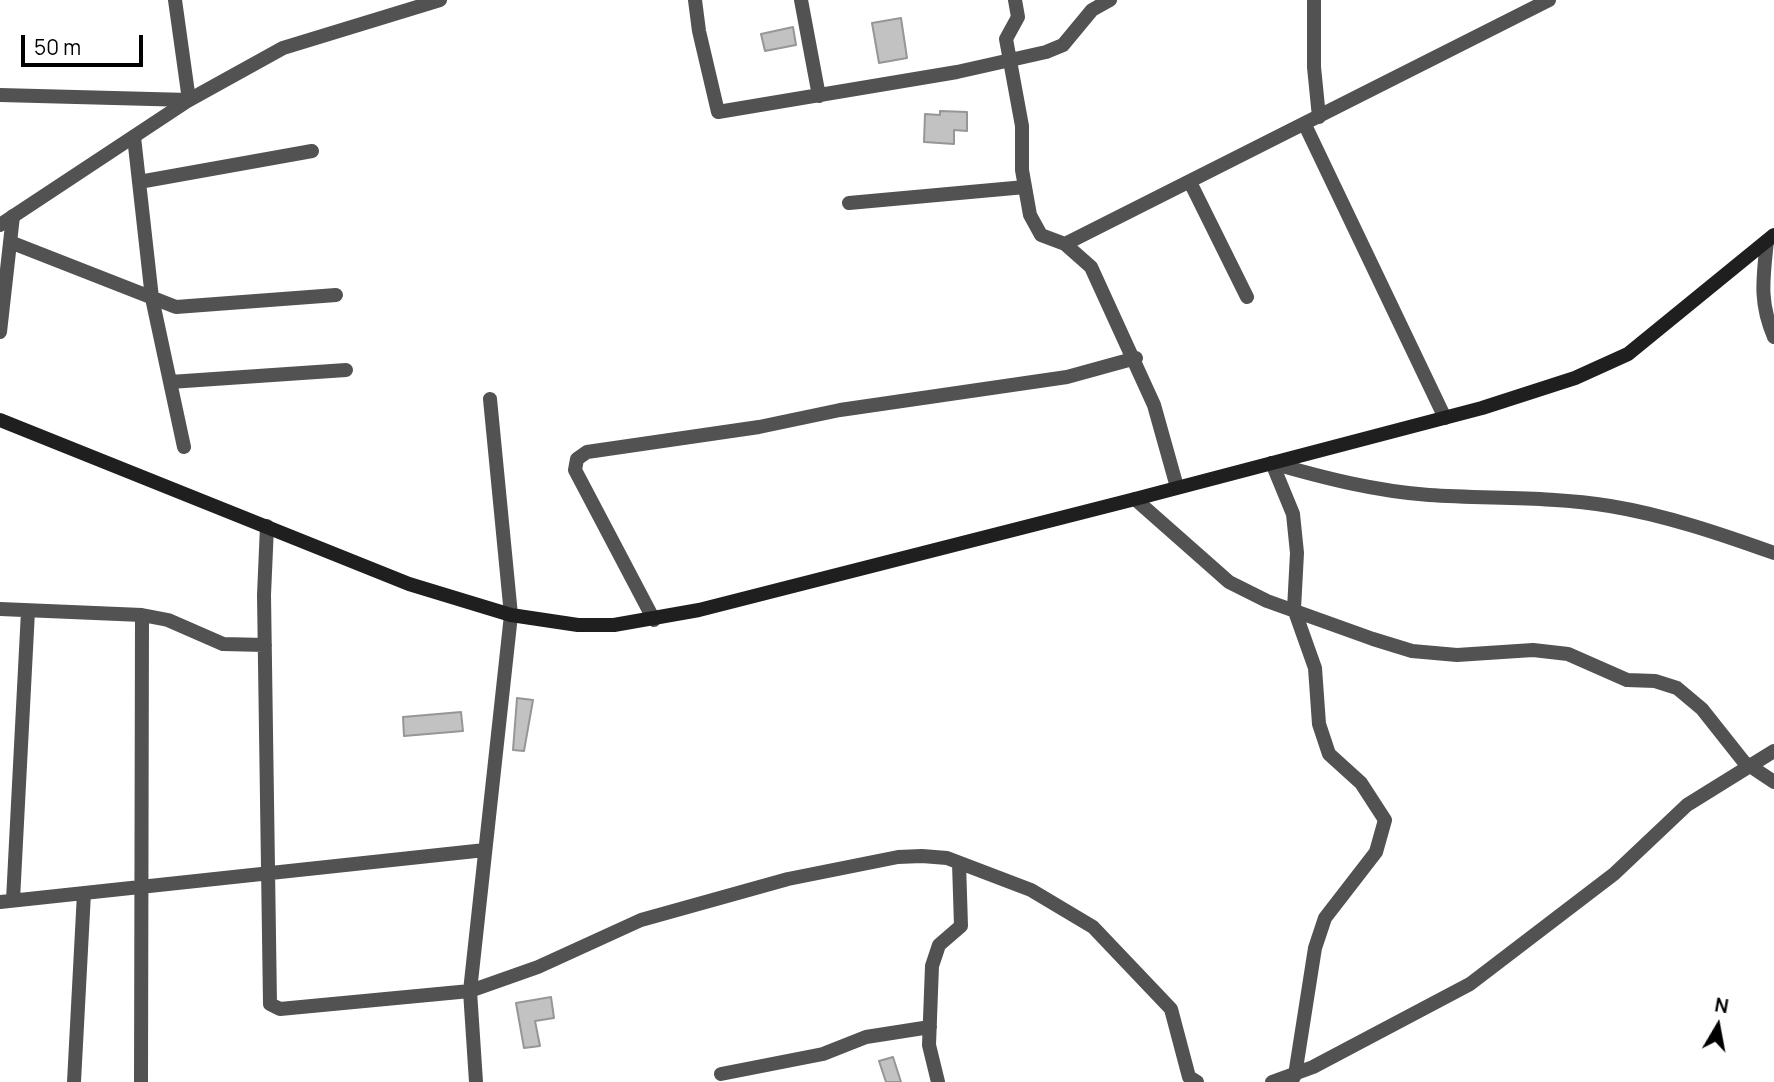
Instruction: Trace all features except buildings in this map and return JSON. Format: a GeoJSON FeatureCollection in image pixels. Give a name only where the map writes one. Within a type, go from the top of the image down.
{"type":"FeatureCollection","features":[{"type":"Feature","properties":{"kind":"main road"},"geometry":{"type":"LineString","coordinates":[[0,420],[409,584],[511,615],[578,625],[653,620],[1445,418],[1575,378],[1628,354],[1771,238]]}},
{"type":"Feature","properties":{"kind":"street"},"geometry":{"type":"LineString","coordinates":[[175,0],[189,100]]}},
{"type":"Feature","properties":{"kind":"street"},"geometry":{"type":"LineString","coordinates":[[0,225],[189,100],[283,48],[440,0]]}},
{"type":"Feature","properties":{"kind":"street"},"geometry":{"type":"LineString","coordinates":[[695,0],[699,30],[718,112],[957,72],[1046,52],[1063,45],[1092,10],[1110,0]]}},
{"type":"Feature","properties":{"kind":"street"},"geometry":{"type":"LineString","coordinates":[[801,0],[819,96]]}},
{"type":"Feature","properties":{"kind":"street"},"geometry":{"type":"LineString","coordinates":[[1015,0],[1018,16],[1006,39],[1022,126],[1025,187],[1030,215],[1041,235],[1065,244],[1091,267],[1136,358],[1154,405],[1177,487]]}},
{"type":"Feature","properties":{"kind":"street"},"geometry":{"type":"LineString","coordinates":[[1314,0],[1314,66],[1319,117]]}},
{"type":"Feature","properties":{"kind":"street"},"geometry":{"type":"LineString","coordinates":[[1065,244],[1306,125],[1549,0]]}},
{"type":"Feature","properties":{"kind":"street"},"geometry":{"type":"LineString","coordinates":[[0,95],[189,100]]}},
{"type":"Feature","properties":{"kind":"street"},"geometry":{"type":"LineString","coordinates":[[1306,125],[1445,418]]}},
{"type":"Feature","properties":{"kind":"street"},"geometry":{"type":"LineString","coordinates":[[134,137],[152,298],[184,447]]}},
{"type":"Feature","properties":{"kind":"street"},"geometry":{"type":"LineString","coordinates":[[139,182],[312,151]]}},
{"type":"Feature","properties":{"kind":"street"},"geometry":{"type":"LineString","coordinates":[[1190,182],[1247,297]]}},
{"type":"Feature","properties":{"kind":"street"},"geometry":{"type":"LineString","coordinates":[[849,203],[1025,187]]}},
{"type":"Feature","properties":{"kind":"street"},"geometry":{"type":"LineString","coordinates":[[0,332],[13,216]]}},
{"type":"Feature","properties":{"kind":"street"},"geometry":{"type":"LineString","coordinates":[[1771,238],[1762,289],[1763,313],[1774,337]]}},
{"type":"Feature","properties":{"kind":"street"},"geometry":{"type":"LineString","coordinates":[[10,242],[176,307],[336,295]]}},
{"type":"Feature","properties":{"kind":"street"},"geometry":{"type":"LineString","coordinates":[[653,620],[575,470],[577,459],[587,452],[1067,377],[1136,358]]}},
{"type":"Feature","properties":{"kind":"street"},"geometry":{"type":"LineString","coordinates":[[170,382],[346,370]]}},
{"type":"Feature","properties":{"kind":"street"},"geometry":{"type":"LineString","coordinates":[[476,1082],[470,991],[511,615],[490,399]]}},
{"type":"Feature","properties":{"kind":"street"},"geometry":{"type":"LineString","coordinates":[[1272,463],[1348,485],[1427,495],[1525,498],[1610,506],[1774,553]]}},
{"type":"Feature","properties":{"kind":"street"},"geometry":{"type":"LineString","coordinates":[[1272,463],[1293,514],[1297,553],[1294,609],[1315,668],[1319,724],[1329,754],[1361,783],[1385,820],[1376,852],[1325,918],[1306,987],[1293,1079]]}},
{"type":"Feature","properties":{"kind":"street"},"geometry":{"type":"LineString","coordinates":[[1135,499],[1229,582],[1267,601],[1412,651],[1457,655],[1533,650],[1568,654],[1627,680],[1655,681],[1678,688],[1702,709],[1724,739],[1751,766],[1774,782]]}},
{"type":"Feature","properties":{"kind":"street"},"geometry":{"type":"LineString","coordinates":[[267,526],[265,645],[270,1004],[281,1009],[470,991],[538,967],[641,920],[756,887],[898,857],[947,858],[1031,890],[1093,928],[1171,1009],[1189,1077],[1197,1082]]}},
{"type":"Feature","properties":{"kind":"street"},"geometry":{"type":"LineString","coordinates":[[0,609],[142,615],[168,620],[223,644],[265,645]]}},
{"type":"Feature","properties":{"kind":"street"},"geometry":{"type":"LineString","coordinates":[[28,611],[6,901],[485,850]]}},
{"type":"Feature","properties":{"kind":"street"},"geometry":{"type":"LineString","coordinates":[[141,1082],[142,615]]}},
{"type":"Feature","properties":{"kind":"street"},"geometry":{"type":"LineString","coordinates":[[1272,1082],[1293,1079],[1470,984],[1614,874],[1687,805],[1774,751]]}},
{"type":"Feature","properties":{"kind":"street"},"geometry":{"type":"LineString","coordinates":[[938,1082],[929,1045],[932,966],[939,945],[961,926],[959,863]]}},
{"type":"Feature","properties":{"kind":"street"},"geometry":{"type":"LineString","coordinates":[[74,1082],[84,893]]}},
{"type":"Feature","properties":{"kind":"street"},"geometry":{"type":"LineString","coordinates":[[721,1074],[823,1054],[866,1037],[930,1027]]}}]}
